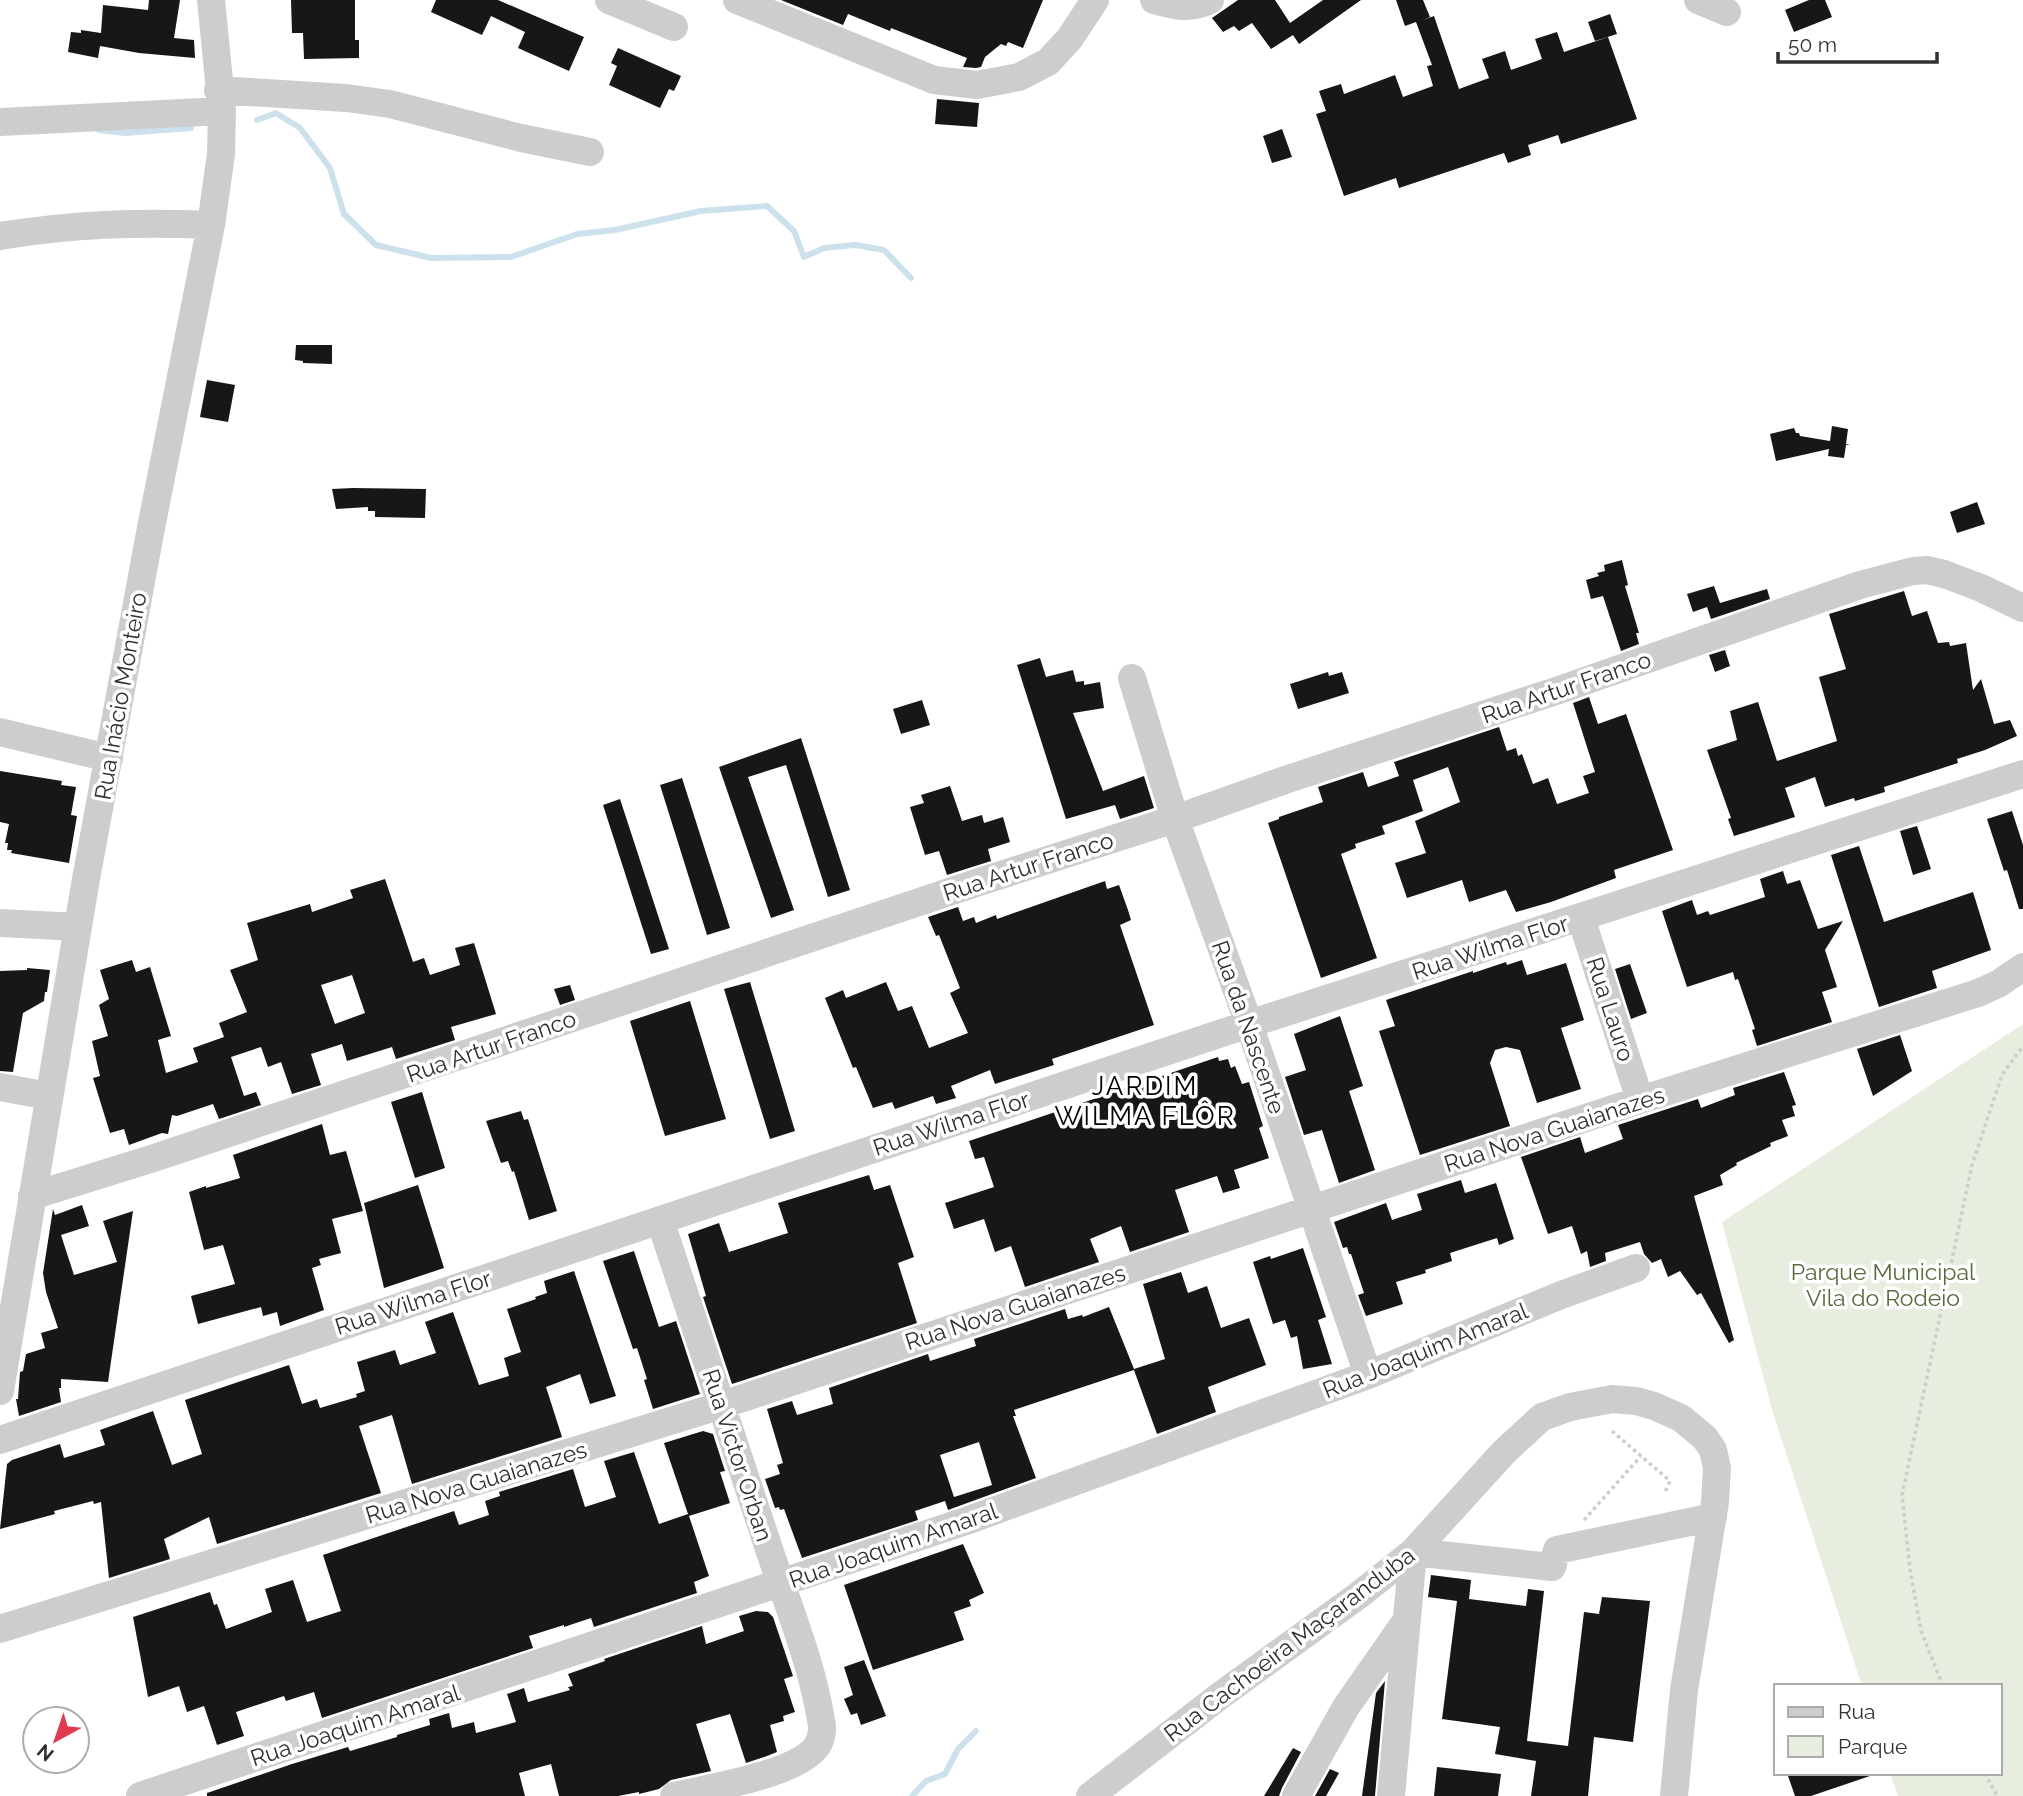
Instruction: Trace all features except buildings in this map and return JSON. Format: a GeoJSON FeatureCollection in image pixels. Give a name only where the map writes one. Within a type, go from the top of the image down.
{"type":"FeatureCollection","features":[{"type":"Feature","properties":{"kind":"street","name":"Rua Inácio Monteiro"},"geometry":{"type":"LineString","coordinates":[[0,1390],[11,1250],[32,1196],[109,758],[211,225],[221,154],[220,101],[211,0]]}},
{"type":"Feature","properties":{"kind":"street"},"geometry":{"type":"LineString","coordinates":[[609,0],[674,27]]}},
{"type":"Feature","properties":{"kind":"street"},"geometry":{"type":"LineString","coordinates":[[737,0],[934,79],[977,85],[1019,77],[1048,62],[1070,38],[1095,0]]}},
{"type":"Feature","properties":{"kind":"street"},"geometry":{"type":"LineString","coordinates":[[1154,0],[1178,7],[1192,7],[1210,0]]}},
{"type":"Feature","properties":{"kind":"street"},"geometry":{"type":"LineString","coordinates":[[1698,0],[1727,12]]}},
{"type":"Feature","properties":{"kind":"street"},"geometry":{"type":"LineString","coordinates":[[0,122],[220,101],[346,98],[390,104],[522,138],[590,152]]}},
{"type":"Feature","properties":{"kind":"street"},"geometry":{"type":"LineString","coordinates":[[0,236],[46,228],[120,223],[211,225]]}},
{"type":"Feature","properties":{"kind":"street","name":"Rua Artur Franco"},"geometry":{"type":"LineString","coordinates":[[32,1196],[1175,819],[1284,780],[1656,657],[1860,585],[1913,571],[1944,574],[2023,608]]}},
{"type":"Feature","properties":{"kind":"street","name":"Rua da Nascente"},"geometry":{"type":"LineString","coordinates":[[1132,678],[1175,819],[1249,1024],[1368,1375]]}},
{"type":"Feature","properties":{"kind":"street"},"geometry":{"type":"LineString","coordinates":[[0,732],[109,758]]}},
{"type":"Feature","properties":{"kind":"street","name":"Rua Wilma Flor"},"geometry":{"type":"LineString","coordinates":[[0,1440],[1249,1024],[2023,774]]}},
{"type":"Feature","properties":{"kind":"street","name":"Rua Lauro"},"geometry":{"type":"LineString","coordinates":[[1581,918],[1640,1100]]}},
{"type":"Feature","properties":{"kind":"street"},"geometry":{"type":"LineString","coordinates":[[0,923],[78,927]]}},
{"type":"Feature","properties":{"kind":"street","name":"Rua Nova Guaianazes"},"geometry":{"type":"LineString","coordinates":[[0,1629],[722,1405],[1640,1100],[1978,993],[1998,984],[2023,967]]}},
{"type":"Feature","properties":{"kind":"street"},"geometry":{"type":"LineString","coordinates":[[0,1087],[48,1096]]}},
{"type":"Feature","properties":{"kind":"street","name":"Rua Victor Orban"},"geometry":{"type":"LineString","coordinates":[[660,1220],[782,1583],[817,1698],[822,1724],[821,1738],[809,1755],[798,1762],[768,1773],[674,1796]]}},
{"type":"Feature","properties":{"kind":"street","name":"Rua Joaquim Amaral"},"geometry":{"type":"LineString","coordinates":[[140,1796],[966,1521],[1368,1375],[1636,1268]]}},
{"type":"Feature","properties":{"kind":"street","name":"Rua Cachoeira Maçaranduba"},"geometry":{"type":"LineString","coordinates":[[1090,1796],[1413,1552],[1504,1452],[1542,1418],[1570,1407],[1612,1399],[1636,1401],[1668,1412],[1694,1428],[1713,1450],[1717,1468],[1713,1517],[1685,1690],[1674,1796]]}},
{"type":"Feature","properties":{"kind":"street"},"geometry":{"type":"LineString","coordinates":[[1391,1796],[1413,1552],[1552,1567],[1557,1550],[1713,1517]]}},
{"type":"Feature","properties":{"kind":"street"},"geometry":{"type":"LineString","coordinates":[[1296,1796],[1346,1707],[1407,1620]]}},
{"type":"Feature","properties":{"kind":"path"},"geometry":{"type":"LineString","coordinates":[[1942,1684],[1921,1631],[1910,1569],[1902,1495],[1972,1165],[2002,1075],[2023,1046]]}},
{"type":"Feature","properties":{"kind":"path"},"geometry":{"type":"LineString","coordinates":[[1612,1431],[1670,1481],[1664,1494]]}},
{"type":"Feature","properties":{"kind":"path"},"geometry":{"type":"LineString","coordinates":[[1582,1522],[1641,1456]]}},
{"type":"Feature","properties":{"kind":"path"},"geometry":{"type":"LineString","coordinates":[[1986,1775],[1997,1796]]}},
{"type":"Feature","properties":{"kind":"green space","name":"Parque Municipal Vila do Rodeio"},"geometry":{"type":"Polygon","coordinates":[[[2023,1024],[2023,1796],[1898,1796],[1891,1775],[2002,1775],[2002,1684],[1861,1684],[1773,1413],[1722,1222],[2023,1024]]]}},
{"type":"Feature","properties":{"kind":"waterway"},"geometry":{"type":"LineString","coordinates":[[257,120],[276,113],[300,128],[330,168],[344,214],[376,245],[431,258],[511,257],[577,234],[615,230],[701,211],[767,206],[794,231],[804,257],[824,248],[855,245],[884,250],[911,278]]}},
{"type":"Feature","properties":{"kind":"waterway"},"geometry":{"type":"LineString","coordinates":[[99,130],[125,133],[191,128]]}},
{"type":"Feature","properties":{"kind":"waterway"},"geometry":{"type":"LineString","coordinates":[[912,1796],[926,1781],[945,1774],[958,1749],[976,1731]]}},
{"type":"Feature","properties":{"kind":"district","name":"JARDIM WILMA FLÔR"},"geometry":{"type":"Point","coordinates":[1145,1101]}}]}
